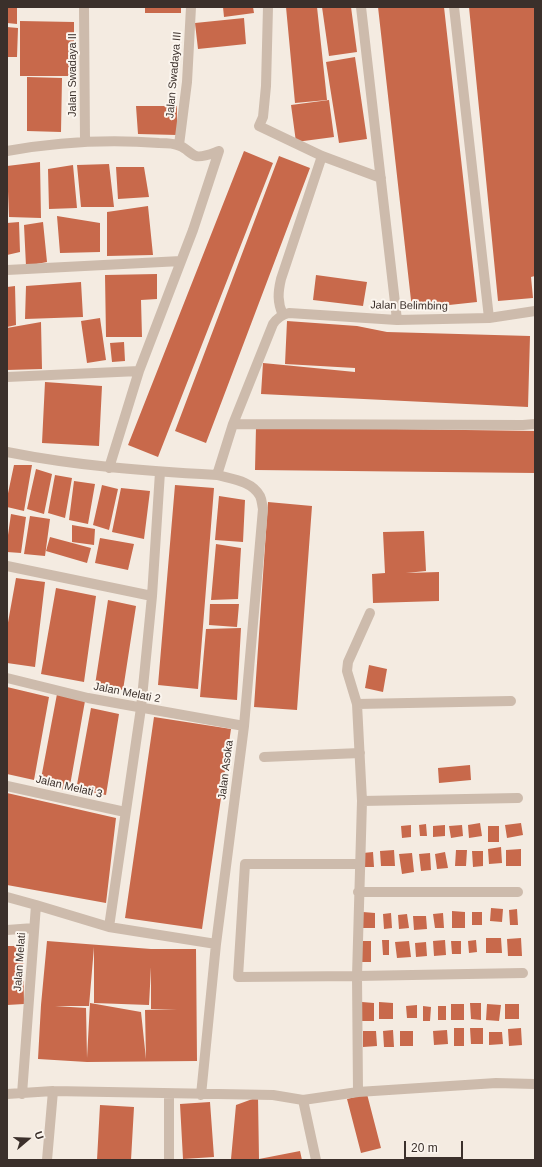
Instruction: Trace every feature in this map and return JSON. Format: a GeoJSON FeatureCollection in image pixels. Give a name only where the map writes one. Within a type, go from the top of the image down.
{"type":"FeatureCollection","features":[{"type":"Feature","properties":{"kind":"street","name":"Jalan Swadaya II"},"geometry":{"type":"LineString","coordinates":[[84,7],[85,142]]}},
{"type":"Feature","properties":{"kind":"street","name":"Jalan Swadaya III"},"geometry":{"type":"LineString","coordinates":[[179,146],[187,82],[191,7]]}},
{"type":"Feature","properties":{"kind":"street"},"geometry":{"type":"LineString","coordinates":[[268,7],[266,86],[262,117],[259,126],[322,156],[381,178]]}},
{"type":"Feature","properties":{"kind":"street"},"geometry":{"type":"LineString","coordinates":[[361,7],[397,320]]}},
{"type":"Feature","properties":{"kind":"street"},"geometry":{"type":"LineString","coordinates":[[454,7],[490,318]]}},
{"type":"Feature","properties":{"kind":"street"},"geometry":{"type":"LineString","coordinates":[[7,151],[32,147],[113,141],[160,143],[179,146],[196,156],[208,155],[219,151],[181,261],[139,371],[109,468]]}},
{"type":"Feature","properties":{"kind":"street"},"geometry":{"type":"LineString","coordinates":[[217,475],[233,424],[273,324],[282,314],[278,299],[281,279],[322,156]]}},
{"type":"Feature","properties":{"kind":"street"},"geometry":{"type":"LineString","coordinates":[[7,270],[181,261]]}},
{"type":"Feature","properties":{"kind":"street","name":"Jalan Belimbing"},"geometry":{"type":"LineString","coordinates":[[282,314],[289,313],[397,320],[490,318],[535,311]]}},
{"type":"Feature","properties":{"kind":"street"},"geometry":{"type":"LineString","coordinates":[[7,377],[139,371]]}},
{"type":"Feature","properties":{"kind":"street"},"geometry":{"type":"LineString","coordinates":[[233,424],[535,424]]}},
{"type":"Feature","properties":{"kind":"street","name":"Jalan Asoka"},"geometry":{"type":"LineString","coordinates":[[7,452],[45,460],[109,468],[217,475],[245,482],[255,490],[260,497],[263,509],[244,726],[216,944],[201,1094]]}},
{"type":"Feature","properties":{"kind":"street"},"geometry":{"type":"LineString","coordinates":[[109,927],[141,708],[152,596],[160,472]]}},
{"type":"Feature","properties":{"kind":"street"},"geometry":{"type":"LineString","coordinates":[[7,566],[152,596]]}},
{"type":"Feature","properties":{"kind":"street"},"geometry":{"type":"LineString","coordinates":[[358,1092],[358,892],[362,801],[357,704],[347,672],[348,662],[370,613]]}},
{"type":"Feature","properties":{"kind":"street","name":"Jalan Melati 2"},"geometry":{"type":"LineString","coordinates":[[7,678],[88,698],[244,726]]}},
{"type":"Feature","properties":{"kind":"street"},"geometry":{"type":"LineString","coordinates":[[357,704],[511,701]]}},
{"type":"Feature","properties":{"kind":"street"},"geometry":{"type":"LineString","coordinates":[[264,757],[360,753]]}},
{"type":"Feature","properties":{"kind":"street","name":"Jalan Melati 3"},"geometry":{"type":"LineString","coordinates":[[7,786],[125,812]]}},
{"type":"Feature","properties":{"kind":"street"},"geometry":{"type":"LineString","coordinates":[[362,801],[518,798]]}},
{"type":"Feature","properties":{"kind":"street"},"geometry":{"type":"LineString","coordinates":[[360,864],[245,864],[238,977],[523,972]]}},
{"type":"Feature","properties":{"kind":"street"},"geometry":{"type":"LineString","coordinates":[[358,892],[518,892]]}},
{"type":"Feature","properties":{"kind":"street"},"geometry":{"type":"LineString","coordinates":[[7,898],[109,927],[216,944]]}},
{"type":"Feature","properties":{"kind":"street","name":"Jalan Melati"},"geometry":{"type":"LineString","coordinates":[[22,1094],[36,905]]}},
{"type":"Feature","properties":{"kind":"street"},"geometry":{"type":"LineString","coordinates":[[7,930],[34,928]]}},
{"type":"Feature","properties":{"kind":"street"},"geometry":{"type":"LineString","coordinates":[[7,1094],[54,1091],[272,1095],[303,1100],[358,1092],[496,1083],[535,1084]]}},
{"type":"Feature","properties":{"kind":"street"},"geometry":{"type":"LineString","coordinates":[[47,1160],[54,1091]]}},
{"type":"Feature","properties":{"kind":"street"},"geometry":{"type":"LineString","coordinates":[[169,1094],[169,1160]]}},
{"type":"Feature","properties":{"kind":"street"},"geometry":{"type":"LineString","coordinates":[[303,1100],[316,1160]]}},
{"type":"Feature","properties":{"kind":"building"},"geometry":{"type":"Polygon","coordinates":[[[7,7],[17,8],[17,24],[7,23],[7,7]]]}},
{"type":"Feature","properties":{"kind":"building"},"geometry":{"type":"Polygon","coordinates":[[[145,7],[181,7],[181,13],[145,13],[145,7]]]}},
{"type":"Feature","properties":{"kind":"building"},"geometry":{"type":"Polygon","coordinates":[[[223,7],[253,7],[254,13],[224,17],[223,7]]]}},
{"type":"Feature","properties":{"kind":"building"},"geometry":{"type":"Polygon","coordinates":[[[286,7],[317,7],[327,100],[295,103],[286,7]]]}},
{"type":"Feature","properties":{"kind":"building"},"geometry":{"type":"Polygon","coordinates":[[[322,7],[351,7],[357,52],[329,56],[322,7]]]}},
{"type":"Feature","properties":{"kind":"building"},"geometry":{"type":"Polygon","coordinates":[[[378,7],[444,7],[477,302],[412,309],[378,7]]]}},
{"type":"Feature","properties":{"kind":"building"},"geometry":{"type":"Polygon","coordinates":[[[469,7],[534,7],[535,276],[531,277],[533,298],[498,301],[469,7]]]}},
{"type":"Feature","properties":{"kind":"building"},"geometry":{"type":"Polygon","coordinates":[[[244,18],[246,44],[198,49],[195,23],[244,18]]]}},
{"type":"Feature","properties":{"kind":"building"},"geometry":{"type":"Polygon","coordinates":[[[20,21],[74,22],[74,76],[20,76],[20,21]]]}},
{"type":"Feature","properties":{"kind":"building"},"geometry":{"type":"Polygon","coordinates":[[[7,27],[18,28],[17,57],[7,57],[7,27]]]}},
{"type":"Feature","properties":{"kind":"building"},"geometry":{"type":"Polygon","coordinates":[[[355,57],[367,139],[339,143],[326,62],[355,57]]]}},
{"type":"Feature","properties":{"kind":"building"},"geometry":{"type":"Polygon","coordinates":[[[27,77],[62,78],[61,132],[27,131],[27,77]]]}},
{"type":"Feature","properties":{"kind":"building"},"geometry":{"type":"Polygon","coordinates":[[[329,100],[334,137],[296,142],[291,105],[329,100]]]}},
{"type":"Feature","properties":{"kind":"building"},"geometry":{"type":"Polygon","coordinates":[[[136,106],[177,106],[177,135],[138,134],[136,106]]]}},
{"type":"Feature","properties":{"kind":"building"},"geometry":{"type":"Polygon","coordinates":[[[244,151],[273,163],[158,457],[128,445],[244,151]]]}},
{"type":"Feature","properties":{"kind":"building"},"geometry":{"type":"Polygon","coordinates":[[[279,156],[310,168],[206,443],[175,431],[279,156]]]}},
{"type":"Feature","properties":{"kind":"building"},"geometry":{"type":"Polygon","coordinates":[[[40,162],[41,218],[9,217],[7,166],[40,162]]]}},
{"type":"Feature","properties":{"kind":"building"},"geometry":{"type":"Polygon","coordinates":[[[109,164],[114,207],[81,207],[77,165],[109,164]]]}},
{"type":"Feature","properties":{"kind":"building"},"geometry":{"type":"Polygon","coordinates":[[[73,165],[77,208],[49,209],[48,169],[73,165]]]}},
{"type":"Feature","properties":{"kind":"building"},"geometry":{"type":"Polygon","coordinates":[[[116,167],[144,167],[149,197],[118,199],[116,167]]]}},
{"type":"Feature","properties":{"kind":"building"},"geometry":{"type":"Polygon","coordinates":[[[148,206],[153,255],[107,256],[107,212],[148,206]]]}},
{"type":"Feature","properties":{"kind":"building"},"geometry":{"type":"Polygon","coordinates":[[[57,216],[100,223],[100,252],[60,253],[57,216]]]}},
{"type":"Feature","properties":{"kind":"building"},"geometry":{"type":"Polygon","coordinates":[[[19,222],[20,252],[7,255],[7,223],[19,222]]]}},
{"type":"Feature","properties":{"kind":"building"},"geometry":{"type":"Polygon","coordinates":[[[43,222],[47,262],[26,266],[24,225],[43,222]]]}},
{"type":"Feature","properties":{"kind":"building"},"geometry":{"type":"Polygon","coordinates":[[[157,274],[157,299],[141,300],[142,337],[106,337],[105,275],[157,274]]]}},
{"type":"Feature","properties":{"kind":"building"},"geometry":{"type":"Polygon","coordinates":[[[316,275],[367,282],[363,306],[313,300],[316,275]]]}},
{"type":"Feature","properties":{"kind":"building"},"geometry":{"type":"Polygon","coordinates":[[[81,282],[83,317],[25,319],[26,286],[81,282]]]}},
{"type":"Feature","properties":{"kind":"building"},"geometry":{"type":"Polygon","coordinates":[[[15,286],[16,325],[7,327],[7,287],[15,286]]]}},
{"type":"Feature","properties":{"kind":"building"},"geometry":{"type":"Polygon","coordinates":[[[100,318],[106,360],[87,363],[81,321],[100,318]]]}},
{"type":"Feature","properties":{"kind":"building"},"geometry":{"type":"Polygon","coordinates":[[[287,321],[357,326],[387,332],[530,336],[528,407],[261,394],[263,363],[355,372],[355,368],[285,364],[287,321]]]}},
{"type":"Feature","properties":{"kind":"building"},"geometry":{"type":"Polygon","coordinates":[[[41,322],[42,369],[7,370],[7,328],[41,322]]]}},
{"type":"Feature","properties":{"kind":"building"},"geometry":{"type":"Polygon","coordinates":[[[124,342],[125,361],[112,362],[110,343],[124,342]]]}},
{"type":"Feature","properties":{"kind":"building"},"geometry":{"type":"Polygon","coordinates":[[[45,382],[102,386],[99,446],[42,443],[45,382]]]}},
{"type":"Feature","properties":{"kind":"building"},"geometry":{"type":"Polygon","coordinates":[[[256,427],[535,431],[535,473],[255,470],[256,427]]]}},
{"type":"Feature","properties":{"kind":"building"},"geometry":{"type":"Polygon","coordinates":[[[14,465],[32,465],[24,511],[7,507],[7,498],[14,465]]]}},
{"type":"Feature","properties":{"kind":"building"},"geometry":{"type":"Polygon","coordinates":[[[36,469],[52,474],[44,514],[27,509],[36,469]]]}},
{"type":"Feature","properties":{"kind":"building"},"geometry":{"type":"Polygon","coordinates":[[[55,475],[72,478],[65,518],[48,513],[55,475]]]}},
{"type":"Feature","properties":{"kind":"building"},"geometry":{"type":"Polygon","coordinates":[[[74,481],[95,484],[88,524],[69,520],[74,481]]]}},
{"type":"Feature","properties":{"kind":"building"},"geometry":{"type":"Polygon","coordinates":[[[102,485],[118,489],[109,530],[93,525],[102,485]]]}},
{"type":"Feature","properties":{"kind":"building"},"geometry":{"type":"Polygon","coordinates":[[[175,485],[214,488],[198,689],[158,685],[175,485]]]}},
{"type":"Feature","properties":{"kind":"building"},"geometry":{"type":"Polygon","coordinates":[[[121,488],[150,491],[144,539],[112,532],[121,488]]]}},
{"type":"Feature","properties":{"kind":"building"},"geometry":{"type":"Polygon","coordinates":[[[219,496],[245,500],[243,542],[215,540],[219,496]]]}},
{"type":"Feature","properties":{"kind":"building"},"geometry":{"type":"Polygon","coordinates":[[[268,502],[312,506],[297,710],[254,707],[268,502]]]}},
{"type":"Feature","properties":{"kind":"building"},"geometry":{"type":"Polygon","coordinates":[[[11,514],[26,517],[21,553],[7,552],[11,514]]]}},
{"type":"Feature","properties":{"kind":"building"},"geometry":{"type":"Polygon","coordinates":[[[30,516],[50,519],[45,556],[24,554],[30,516]]]}},
{"type":"Feature","properties":{"kind":"building"},"geometry":{"type":"Polygon","coordinates":[[[72,525],[95,529],[94,545],[72,542],[72,525]]]}},
{"type":"Feature","properties":{"kind":"building"},"geometry":{"type":"Polygon","coordinates":[[[424,531],[426,571],[406,573],[439,572],[439,601],[373,603],[372,574],[385,573],[383,532],[424,531]]]}},
{"type":"Feature","properties":{"kind":"building"},"geometry":{"type":"Polygon","coordinates":[[[50,537],[91,548],[87,563],[46,551],[50,537]]]}},
{"type":"Feature","properties":{"kind":"building"},"geometry":{"type":"Polygon","coordinates":[[[100,538],[134,544],[128,570],[95,563],[100,538]]]}},
{"type":"Feature","properties":{"kind":"building"},"geometry":{"type":"Polygon","coordinates":[[[216,544],[241,548],[238,599],[211,600],[216,544]]]}},
{"type":"Feature","properties":{"kind":"building"},"geometry":{"type":"Polygon","coordinates":[[[16,578],[45,582],[35,667],[7,663],[7,628],[16,578]]]}},
{"type":"Feature","properties":{"kind":"building"},"geometry":{"type":"Polygon","coordinates":[[[56,588],[96,596],[84,682],[41,674],[56,588]]]}},
{"type":"Feature","properties":{"kind":"building"},"geometry":{"type":"Polygon","coordinates":[[[108,600],[136,606],[123,690],[95,685],[108,600]]]}},
{"type":"Feature","properties":{"kind":"building"},"geometry":{"type":"Polygon","coordinates":[[[210,604],[239,604],[237,627],[209,625],[210,604]]]}},
{"type":"Feature","properties":{"kind":"building"},"geometry":{"type":"Polygon","coordinates":[[[241,628],[237,700],[200,697],[206,629],[241,628]]]}},
{"type":"Feature","properties":{"kind":"building"},"geometry":{"type":"Polygon","coordinates":[[[369,665],[387,669],[383,692],[365,688],[369,665]]]}},
{"type":"Feature","properties":{"kind":"building"},"geometry":{"type":"Polygon","coordinates":[[[7,687],[49,697],[34,780],[7,774],[7,687]]]}},
{"type":"Feature","properties":{"kind":"building"},"geometry":{"type":"Polygon","coordinates":[[[57,694],[85,701],[69,791],[40,784],[57,694]]]}},
{"type":"Feature","properties":{"kind":"building"},"geometry":{"type":"Polygon","coordinates":[[[91,708],[119,714],[106,795],[76,790],[91,708]]]}},
{"type":"Feature","properties":{"kind":"building"},"geometry":{"type":"Polygon","coordinates":[[[154,717],[231,729],[202,929],[125,918],[154,717]]]}},
{"type":"Feature","properties":{"kind":"building"},"geometry":{"type":"Polygon","coordinates":[[[470,765],[471,780],[439,783],[438,768],[470,765]]]}},
{"type":"Feature","properties":{"kind":"building"},"geometry":{"type":"Polygon","coordinates":[[[7,793],[116,818],[106,903],[7,885],[7,793]]]}},
{"type":"Feature","properties":{"kind":"building"},"geometry":{"type":"Polygon","coordinates":[[[480,823],[482,836],[469,838],[468,825],[480,823]]]}},
{"type":"Feature","properties":{"kind":"building"},"geometry":{"type":"Polygon","coordinates":[[[521,823],[523,835],[507,838],[505,825],[521,823]]]}},
{"type":"Feature","properties":{"kind":"building"},"geometry":{"type":"Polygon","coordinates":[[[426,824],[427,836],[420,836],[419,825],[426,824]]]}},
{"type":"Feature","properties":{"kind":"building"},"geometry":{"type":"Polygon","coordinates":[[[411,825],[411,837],[402,838],[401,826],[411,825]]]}},
{"type":"Feature","properties":{"kind":"building"},"geometry":{"type":"Polygon","coordinates":[[[445,825],[445,836],[433,837],[433,826],[445,825]]]}},
{"type":"Feature","properties":{"kind":"building"},"geometry":{"type":"Polygon","coordinates":[[[462,825],[463,836],[451,838],[449,826],[462,825]]]}},
{"type":"Feature","properties":{"kind":"building"},"geometry":{"type":"Polygon","coordinates":[[[488,826],[499,826],[499,842],[488,842],[488,826]]]}},
{"type":"Feature","properties":{"kind":"building"},"geometry":{"type":"Polygon","coordinates":[[[501,847],[502,863],[489,864],[488,849],[501,847]]]}},
{"type":"Feature","properties":{"kind":"building"},"geometry":{"type":"Polygon","coordinates":[[[521,849],[521,866],[506,866],[506,850],[521,849]]]}},
{"type":"Feature","properties":{"kind":"building"},"geometry":{"type":"Polygon","coordinates":[[[394,850],[395,866],[381,866],[380,851],[394,850]]]}},
{"type":"Feature","properties":{"kind":"building"},"geometry":{"type":"Polygon","coordinates":[[[456,850],[467,850],[466,866],[455,866],[456,850]]]}},
{"type":"Feature","properties":{"kind":"building"},"geometry":{"type":"Polygon","coordinates":[[[472,851],[483,851],[483,866],[473,867],[472,851]]]}},
{"type":"Feature","properties":{"kind":"building"},"geometry":{"type":"Polygon","coordinates":[[[373,852],[374,867],[364,867],[363,853],[373,852]]]}},
{"type":"Feature","properties":{"kind":"building"},"geometry":{"type":"Polygon","coordinates":[[[445,852],[448,868],[437,869],[435,854],[445,852]]]}},
{"type":"Feature","properties":{"kind":"building"},"geometry":{"type":"Polygon","coordinates":[[[412,853],[414,872],[402,874],[399,854],[412,853]]]}},
{"type":"Feature","properties":{"kind":"building"},"geometry":{"type":"Polygon","coordinates":[[[430,853],[431,870],[421,871],[419,854],[430,853]]]}},
{"type":"Feature","properties":{"kind":"building"},"geometry":{"type":"Polygon","coordinates":[[[491,908],[503,909],[502,922],[490,921],[491,908]]]}},
{"type":"Feature","properties":{"kind":"building"},"geometry":{"type":"Polygon","coordinates":[[[517,909],[518,925],[510,925],[509,910],[517,909]]]}},
{"type":"Feature","properties":{"kind":"building"},"geometry":{"type":"Polygon","coordinates":[[[452,911],[465,912],[465,928],[452,928],[452,911]]]}},
{"type":"Feature","properties":{"kind":"building"},"geometry":{"type":"Polygon","coordinates":[[[363,912],[375,913],[375,928],[363,928],[363,912]]]}},
{"type":"Feature","properties":{"kind":"building"},"geometry":{"type":"Polygon","coordinates":[[[472,912],[482,912],[482,925],[472,925],[472,912]]]}},
{"type":"Feature","properties":{"kind":"building"},"geometry":{"type":"Polygon","coordinates":[[[391,913],[392,928],[384,929],[383,914],[391,913]]]}},
{"type":"Feature","properties":{"kind":"building"},"geometry":{"type":"Polygon","coordinates":[[[443,913],[444,928],[435,928],[433,914],[443,913]]]}},
{"type":"Feature","properties":{"kind":"building"},"geometry":{"type":"Polygon","coordinates":[[[407,914],[409,928],[399,929],[398,915],[407,914]]]}},
{"type":"Feature","properties":{"kind":"building"},"geometry":{"type":"Polygon","coordinates":[[[413,916],[426,916],[427,929],[414,930],[413,916]]]}},
{"type":"Feature","properties":{"kind":"building"},"geometry":{"type":"Polygon","coordinates":[[[486,938],[501,938],[502,953],[486,953],[486,938]]]}},
{"type":"Feature","properties":{"kind":"building"},"geometry":{"type":"Polygon","coordinates":[[[521,938],[522,956],[508,956],[507,939],[521,938]]]}},
{"type":"Feature","properties":{"kind":"building"},"geometry":{"type":"Polygon","coordinates":[[[382,940],[389,940],[389,955],[383,955],[382,940]]]}},
{"type":"Feature","properties":{"kind":"building"},"geometry":{"type":"Polygon","coordinates":[[[445,940],[446,955],[434,956],[433,941],[445,940]]]}},
{"type":"Feature","properties":{"kind":"building"},"geometry":{"type":"Polygon","coordinates":[[[476,940],[477,952],[469,953],[468,941],[476,940]]]}},
{"type":"Feature","properties":{"kind":"building"},"geometry":{"type":"Polygon","coordinates":[[[47,941],[151,949],[196,949],[197,1061],[87,1062],[38,1059],[47,941]],[[94,947],[89,1006],[55,1006],[86,1008],[87,1058],[90,1003],[141,1012],[146,1059],[145,1010],[177,1009],[151,1009],[151,967],[149,1005],[94,1003],[94,947]]]}},
{"type":"Feature","properties":{"kind":"building"},"geometry":{"type":"Polygon","coordinates":[[[361,941],[371,941],[371,962],[361,962],[361,941]]]}},
{"type":"Feature","properties":{"kind":"building"},"geometry":{"type":"Polygon","coordinates":[[[409,941],[411,957],[397,958],[395,942],[409,941]]]}},
{"type":"Feature","properties":{"kind":"building"},"geometry":{"type":"Polygon","coordinates":[[[451,941],[461,941],[461,954],[452,954],[451,941]]]}},
{"type":"Feature","properties":{"kind":"building"},"geometry":{"type":"Polygon","coordinates":[[[426,942],[427,956],[416,957],[415,943],[426,942]]]}},
{"type":"Feature","properties":{"kind":"building"},"geometry":{"type":"Polygon","coordinates":[[[7,946],[23,946],[24,1004],[7,1005],[7,946]]]}},
{"type":"Feature","properties":{"kind":"building"},"geometry":{"type":"Polygon","coordinates":[[[362,1002],[374,1003],[374,1021],[362,1021],[362,1002]]]}},
{"type":"Feature","properties":{"kind":"building"},"geometry":{"type":"Polygon","coordinates":[[[379,1002],[393,1003],[393,1019],[379,1019],[379,1002]]]}},
{"type":"Feature","properties":{"kind":"building"},"geometry":{"type":"Polygon","coordinates":[[[470,1003],[481,1003],[481,1020],[471,1019],[470,1003]]]}},
{"type":"Feature","properties":{"kind":"building"},"geometry":{"type":"Polygon","coordinates":[[[451,1004],[464,1004],[464,1020],[451,1020],[451,1004]]]}},
{"type":"Feature","properties":{"kind":"building"},"geometry":{"type":"Polygon","coordinates":[[[487,1004],[501,1005],[499,1021],[486,1020],[487,1004]]]}},
{"type":"Feature","properties":{"kind":"building"},"geometry":{"type":"Polygon","coordinates":[[[505,1004],[519,1004],[519,1019],[505,1019],[505,1004]]]}},
{"type":"Feature","properties":{"kind":"building"},"geometry":{"type":"Polygon","coordinates":[[[417,1005],[417,1018],[407,1018],[406,1006],[417,1005]]]}},
{"type":"Feature","properties":{"kind":"building"},"geometry":{"type":"Polygon","coordinates":[[[423,1006],[431,1007],[430,1021],[423,1021],[423,1006]]]}},
{"type":"Feature","properties":{"kind":"building"},"geometry":{"type":"Polygon","coordinates":[[[438,1006],[446,1006],[446,1020],[438,1020],[438,1006]]]}},
{"type":"Feature","properties":{"kind":"building"},"geometry":{"type":"Polygon","coordinates":[[[454,1028],[464,1028],[464,1046],[454,1046],[454,1028]]]}},
{"type":"Feature","properties":{"kind":"building"},"geometry":{"type":"Polygon","coordinates":[[[470,1028],[483,1028],[483,1044],[471,1044],[470,1028]]]}},
{"type":"Feature","properties":{"kind":"building"},"geometry":{"type":"Polygon","coordinates":[[[521,1028],[522,1045],[509,1046],[508,1029],[521,1028]]]}},
{"type":"Feature","properties":{"kind":"building"},"geometry":{"type":"Polygon","coordinates":[[[393,1030],[394,1047],[384,1047],[383,1031],[393,1030]]]}},
{"type":"Feature","properties":{"kind":"building"},"geometry":{"type":"Polygon","coordinates":[[[447,1030],[448,1044],[434,1045],[433,1031],[447,1030]]]}},
{"type":"Feature","properties":{"kind":"building"},"geometry":{"type":"Polygon","coordinates":[[[363,1031],[376,1031],[377,1046],[363,1047],[363,1031]]]}},
{"type":"Feature","properties":{"kind":"building"},"geometry":{"type":"Polygon","coordinates":[[[400,1031],[413,1031],[413,1046],[400,1046],[400,1031]]]}},
{"type":"Feature","properties":{"kind":"building"},"geometry":{"type":"Polygon","coordinates":[[[489,1032],[502,1032],[503,1044],[489,1045],[489,1032]]]}},
{"type":"Feature","properties":{"kind":"building"},"geometry":{"type":"Polygon","coordinates":[[[367,1094],[381,1148],[361,1153],[347,1099],[367,1094]]]}},
{"type":"Feature","properties":{"kind":"building"},"geometry":{"type":"Polygon","coordinates":[[[258,1097],[259,1159],[300,1151],[302,1160],[231,1159],[236,1105],[258,1097]]]}},
{"type":"Feature","properties":{"kind":"building"},"geometry":{"type":"Polygon","coordinates":[[[210,1102],[214,1157],[183,1159],[180,1104],[210,1102]]]}},
{"type":"Feature","properties":{"kind":"building"},"geometry":{"type":"Polygon","coordinates":[[[100,1105],[134,1107],[131,1160],[97,1160],[100,1105]]]}}]}
